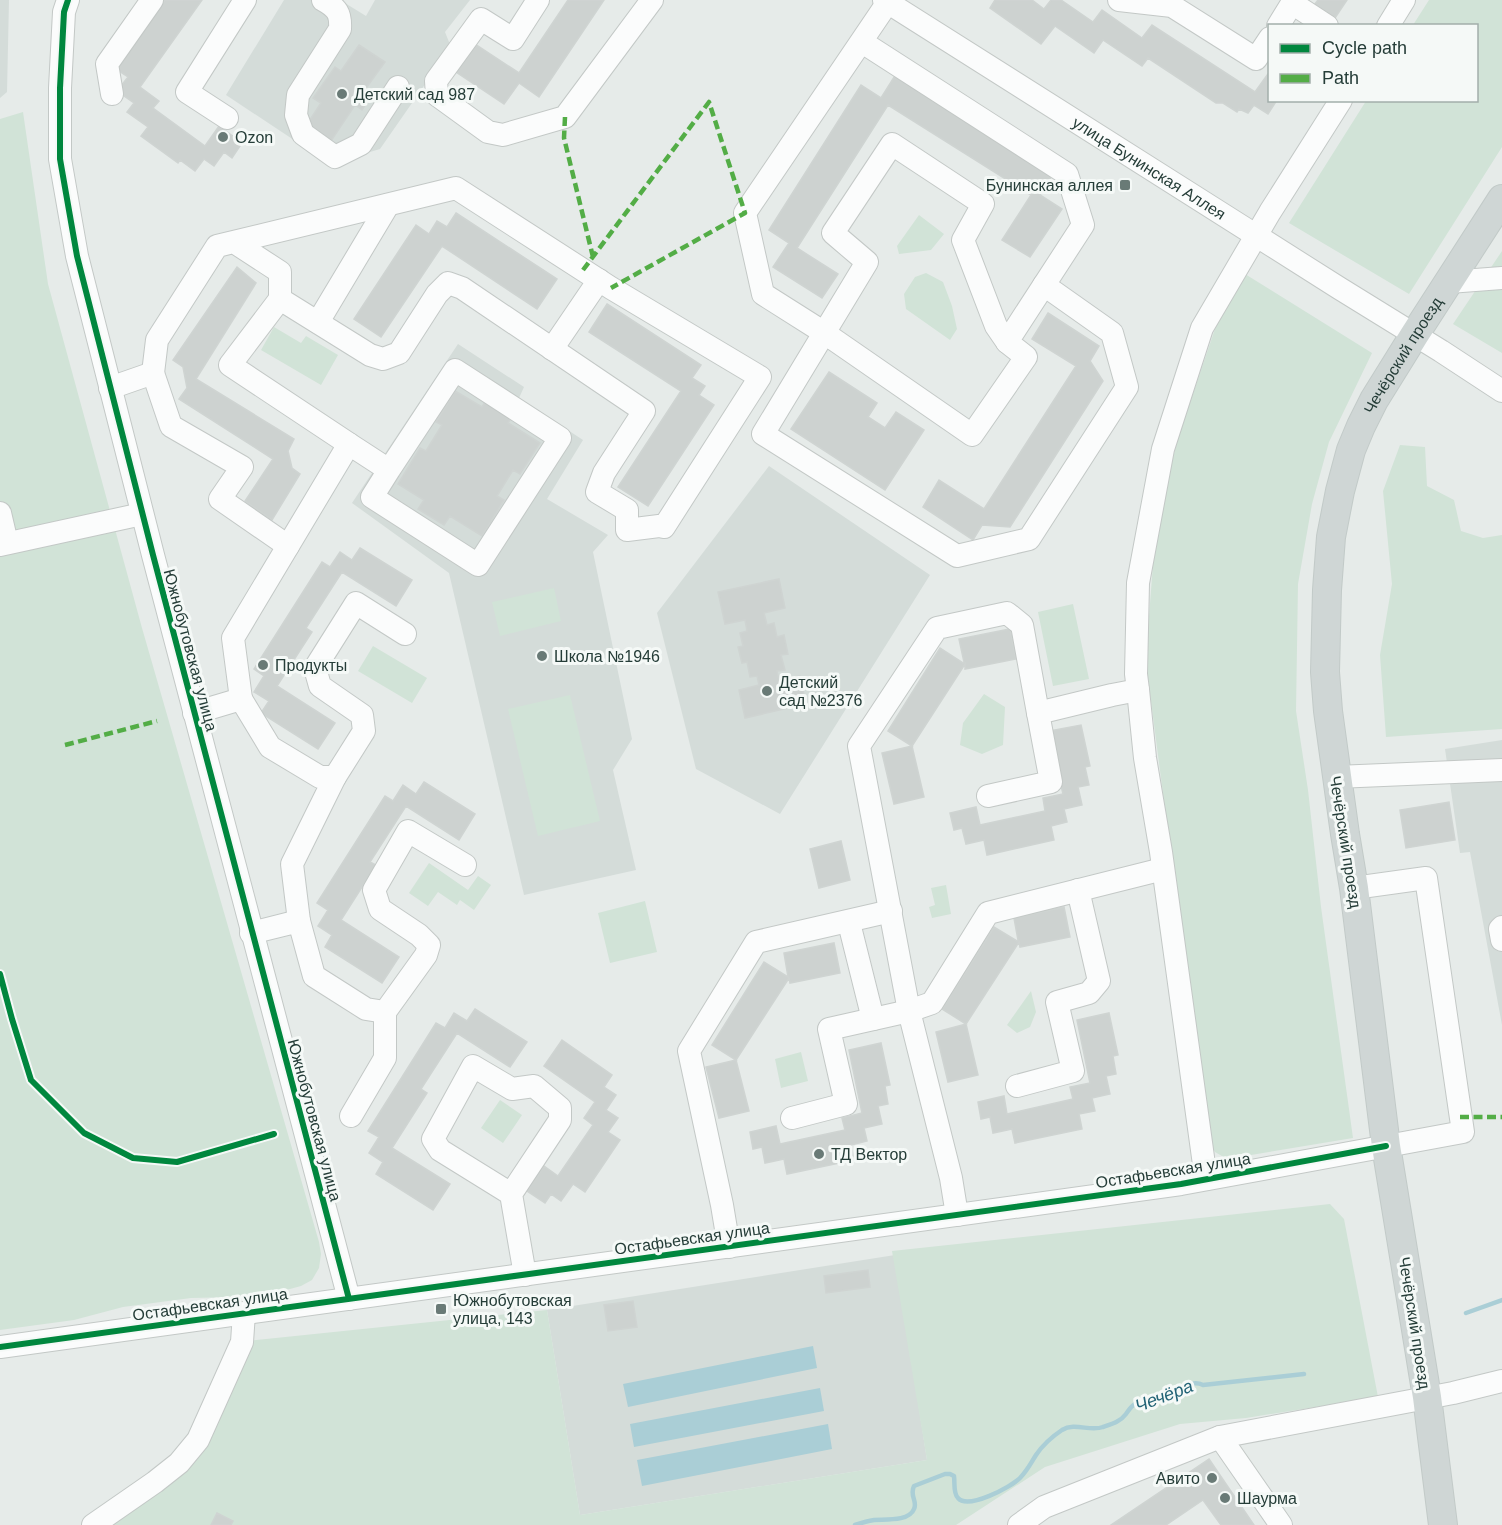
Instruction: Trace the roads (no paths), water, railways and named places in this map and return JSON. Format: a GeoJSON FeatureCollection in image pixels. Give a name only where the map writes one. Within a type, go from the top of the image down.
{"type":"FeatureCollection","features":[{"type":"Feature","properties":{"kind":"main road","name":"Чечёрский проезд"},"geometry":{"type":"LineString","coordinates":[[1443,1525],[1440,1395],[1386,1146],[1354,888],[1336,777],[1325,672],[1328,590],[1331,537],[1342,482],[1358,434],[1374,400],[1502,199]]}},
{"type":"Feature","properties":{"kind":"street","name":"Южнобутовская улица"},"geometry":{"type":"LineString","coordinates":[[68,0],[64,12],[60,81],[60,159],[77,256],[251,933],[349,1299]]}},
{"type":"Feature","properties":{"kind":"street"},"geometry":{"type":"LineString","coordinates":[[112,94],[107,64],[152,0]]}},
{"type":"Feature","properties":{"kind":"street"},"geometry":{"type":"LineString","coordinates":[[227,118],[187,92],[245,0]]}},
{"type":"Feature","properties":{"kind":"street"},"geometry":{"type":"LineString","coordinates":[[323,0],[336,10],[341,19],[340,29],[298,95],[296,115],[303,134],[335,157],[361,144],[398,87]]}},
{"type":"Feature","properties":{"kind":"street"},"geometry":{"type":"LineString","coordinates":[[538,0],[513,39],[481,19],[436,81],[437,95],[488,132],[503,135],[565,117],[652,0]]}},
{"type":"Feature","properties":{"kind":"street"},"geometry":{"type":"LineString","coordinates":[[1119,0],[1174,3],[1256,59],[1268,40]]}},
{"type":"Feature","properties":{"kind":"street"},"geometry":{"type":"LineString","coordinates":[[1389,24],[1404,0]]}},
{"type":"Feature","properties":{"kind":"street"},"geometry":{"type":"LineString","coordinates":[[892,2],[745,213],[764,294],[823,332],[972,435],[1026,357],[1007,342],[996,326],[963,240],[983,204],[892,144],[833,234],[867,262],[823,332],[763,434],[957,556],[1029,539],[1127,387],[1112,333],[1044,285]]}},
{"type":"Feature","properties":{"kind":"street","name":"улица Бунинская Аллея"},"geometry":{"type":"LineString","coordinates":[[892,2],[1502,391]]}},
{"type":"Feature","properties":{"kind":"street"},"geometry":{"type":"LineString","coordinates":[[1279,24],[1293,2],[1324,24]]}},
{"type":"Feature","properties":{"kind":"street"},"geometry":{"type":"LineString","coordinates":[[862,42],[1067,174],[1083,225],[1007,342]]}},
{"type":"Feature","properties":{"kind":"street"},"geometry":{"type":"LineString","coordinates":[[1206,1179],[1163,869],[1145,758],[1136,674],[1138,583],[1163,449],[1202,328],[1270,212],[1340,102]]}},
{"type":"Feature","properties":{"kind":"street"},"geometry":{"type":"LineString","coordinates":[[280,299],[370,355],[383,359],[399,353],[437,294],[448,284],[462,288],[644,411],[604,473],[597,492],[627,510],[627,530],[664,527],[760,377],[599,280],[456,188],[218,246],[158,340],[153,373],[171,426],[242,467],[220,499],[288,546]]}},
{"type":"Feature","properties":{"kind":"street"},"geometry":{"type":"LineString","coordinates":[[318,322],[388,205]]}},
{"type":"Feature","properties":{"kind":"street"},"geometry":{"type":"LineString","coordinates":[[234,242],[280,273],[280,299],[230,365],[389,470]]}},
{"type":"Feature","properties":{"kind":"street"},"geometry":{"type":"LineString","coordinates":[[1449,282],[1502,278]]}},
{"type":"Feature","properties":{"kind":"street"},"geometry":{"type":"LineString","coordinates":[[552,349],[599,280]]}},
{"type":"Feature","properties":{"kind":"street"},"geometry":{"type":"LineString","coordinates":[[454,370],[560,438],[478,565],[372,497],[389,470],[454,370]]}},
{"type":"Feature","properties":{"kind":"street"},"geometry":{"type":"LineString","coordinates":[[110,388],[153,373]]}},
{"type":"Feature","properties":{"kind":"street"},"geometry":{"type":"LineString","coordinates":[[335,777],[320,777],[270,747],[241,699],[233,638],[349,444]]}},
{"type":"Feature","properties":{"kind":"street"},"geometry":{"type":"LineString","coordinates":[[0,513],[3,544],[142,514]]}},
{"type":"Feature","properties":{"kind":"street"},"geometry":{"type":"LineString","coordinates":[[385,1012],[366,1009],[314,976],[299,921],[292,864],[335,777],[364,731],[362,715],[320,686],[315,668],[356,603],[405,634]]}},
{"type":"Feature","properties":{"kind":"street"},"geometry":{"type":"LineString","coordinates":[[957,1215],[951,1178],[909,1011],[860,746],[937,628],[1007,614],[1022,625],[1051,782],[988,796]]}},
{"type":"Feature","properties":{"kind":"street"},"geometry":{"type":"LineString","coordinates":[[1038,713],[1138,690]]}},
{"type":"Feature","properties":{"kind":"street"},"geometry":{"type":"LineString","coordinates":[[194,713],[241,699]]}},
{"type":"Feature","properties":{"kind":"street"},"geometry":{"type":"LineString","coordinates":[[1336,777],[1502,770]]}},
{"type":"Feature","properties":{"kind":"street"},"geometry":{"type":"LineString","coordinates":[[351,1116],[385,1058],[385,1012],[426,955],[429,945],[419,935],[380,909],[374,890],[408,831],[465,865]]}},
{"type":"Feature","properties":{"kind":"street"},"geometry":{"type":"LineString","coordinates":[[792,1118],[846,1104],[829,1029],[909,1011],[932,1003],[988,913],[1163,869]]}},
{"type":"Feature","properties":{"kind":"street","name":"Остафьевская улица"},"geometry":{"type":"LineString","coordinates":[[0,1347],[1206,1179],[1463,1132],[1426,878],[1354,888]]}},
{"type":"Feature","properties":{"kind":"street"},"geometry":{"type":"LineString","coordinates":[[1017,1086],[1073,1071],[1057,1002],[1089,993],[1099,981],[1078,890]]}},
{"type":"Feature","properties":{"kind":"street"},"geometry":{"type":"LineString","coordinates":[[729,1247],[688,1051],[756,942],[891,911]]}},
{"type":"Feature","properties":{"kind":"street"},"geometry":{"type":"LineString","coordinates":[[251,933],[299,921]]}},
{"type":"Feature","properties":{"kind":"street"},"geometry":{"type":"LineString","coordinates":[[1502,927],[1500,930],[1502,940]]}},
{"type":"Feature","properties":{"kind":"street"},"geometry":{"type":"LineString","coordinates":[[851,932],[873,1019]]}},
{"type":"Feature","properties":{"kind":"street"},"geometry":{"type":"LineString","coordinates":[[511,1194],[440,1150],[433,1139],[473,1066],[512,1089],[534,1086],[560,1108],[560,1120],[511,1194],[525,1275]]}},
{"type":"Feature","properties":{"kind":"street"},"geometry":{"type":"LineString","coordinates":[[93,1525],[179,1463],[198,1440],[242,1342],[244,1313]]}},
{"type":"Feature","properties":{"kind":"street"},"geometry":{"type":"LineString","coordinates":[[1018,1525],[1044,1508],[1220,1437],[1502,1382]]}},
{"type":"Feature","properties":{"kind":"street"},"geometry":{"type":"LineString","coordinates":[[1220,1437],[1281,1525]]}},
{"type":"Feature","properties":{"kind":"water"},"geometry":{"type":"Polygon","coordinates":[[[813,1346],[817,1368],[628,1407],[623,1384],[813,1346]]]}},
{"type":"Feature","properties":{"kind":"water"},"geometry":{"type":"Polygon","coordinates":[[[820,1388],[824,1411],[634,1447],[630,1424],[820,1388]]]}},
{"type":"Feature","properties":{"kind":"water"},"geometry":{"type":"Polygon","coordinates":[[[828,1424],[832,1449],[642,1486],[637,1460],[828,1424]]]}},
{"type":"Feature","properties":{"kind":"waterway","name":"Чечёра"},"geometry":{"type":"LineString","coordinates":[[1466,1313],[1502,1300]]}},
{"type":"Feature","properties":{"kind":"waterway","name":"Чечёра"},"geometry":{"type":"LineString","coordinates":[[855,1525],[871,1520],[907,1516],[915,1506],[912,1493],[914,1486],[945,1474],[954,1476],[955,1493],[963,1501],[989,1496],[1020,1478],[1041,1448],[1062,1430],[1072,1427],[1098,1428],[1110,1425],[1121,1419],[1135,1404],[1159,1401],[1187,1385],[1304,1374]]}},
{"type":"Feature","properties":{"kind":"place","name":"Детский сад 987"},"geometry":{"type":"Point","coordinates":[342,94]}},
{"type":"Feature","properties":{"kind":"place","name":"Ozon"},"geometry":{"type":"Point","coordinates":[223,137]}},
{"type":"Feature","properties":{"kind":"place","name":"Бунинская аллея"},"geometry":{"type":"Point","coordinates":[1125,185]}},
{"type":"Feature","properties":{"kind":"place","name":"Школа №1946"},"geometry":{"type":"Point","coordinates":[542,656]}},
{"type":"Feature","properties":{"kind":"place","name":"Продукты"},"geometry":{"type":"Point","coordinates":[263,665]}},
{"type":"Feature","properties":{"kind":"place","name":"Детский сад №2376"},"geometry":{"type":"Point","coordinates":[767,691]}},
{"type":"Feature","properties":{"kind":"place","name":"ТД Вектор"},"geometry":{"type":"Point","coordinates":[819,1154]}},
{"type":"Feature","properties":{"kind":"place","name":"Южнобутовская улица, 143"},"geometry":{"type":"Point","coordinates":[441,1309]}},
{"type":"Feature","properties":{"kind":"place","name":"Авито"},"geometry":{"type":"Point","coordinates":[1212,1478]}},
{"type":"Feature","properties":{"kind":"place","name":"Шаурма"},"geometry":{"type":"Point","coordinates":[1225,1498]}}]}
